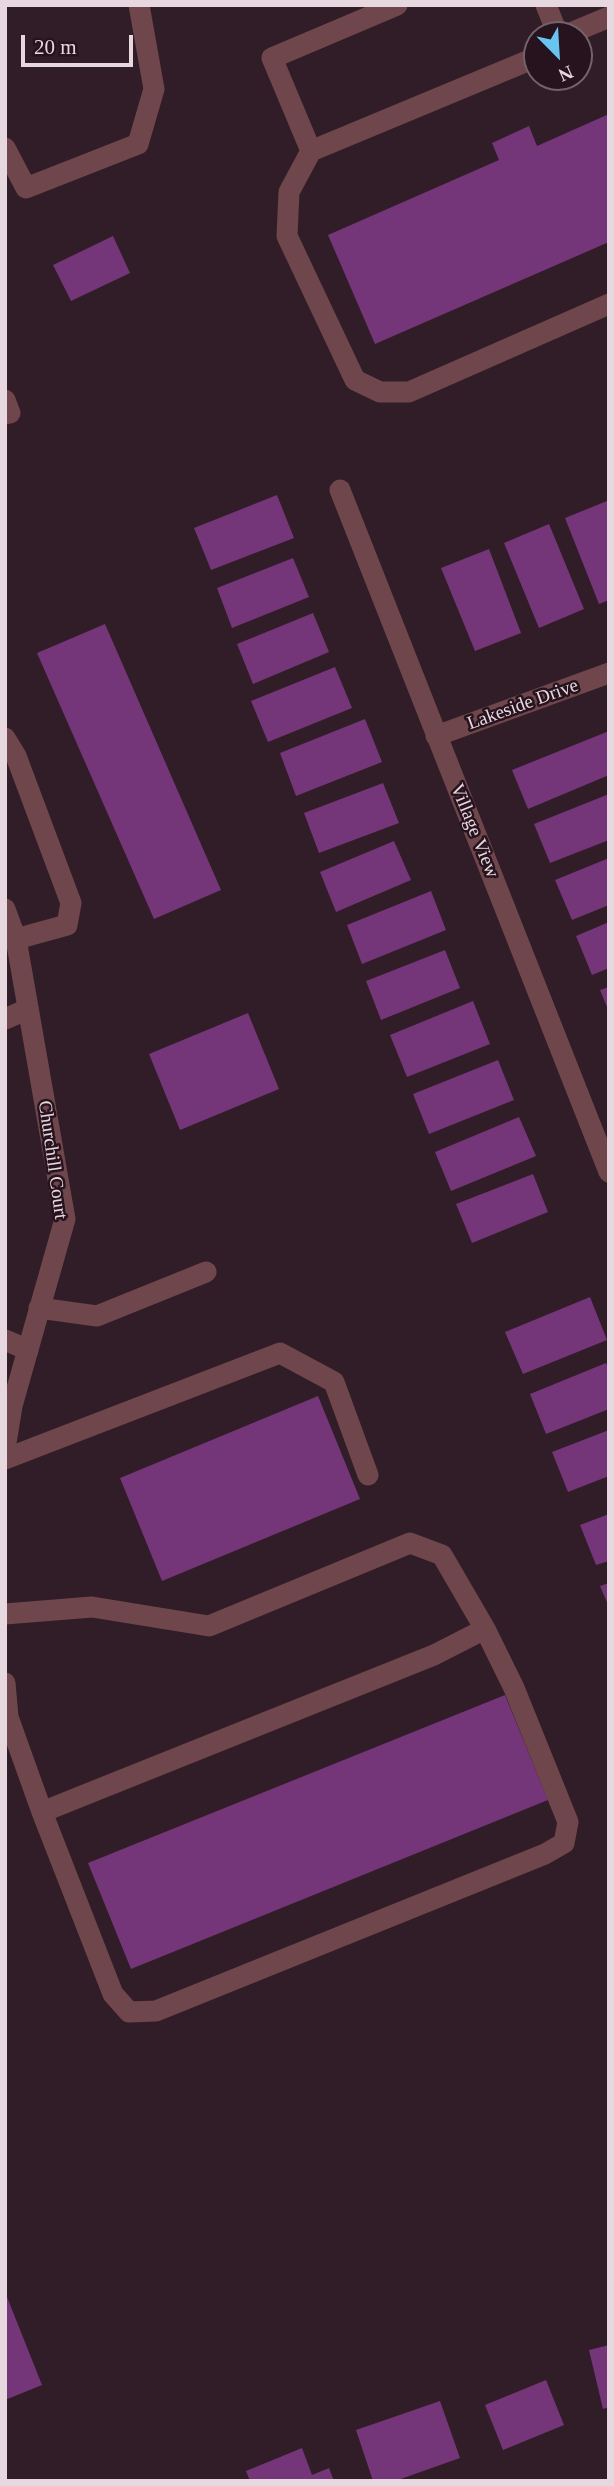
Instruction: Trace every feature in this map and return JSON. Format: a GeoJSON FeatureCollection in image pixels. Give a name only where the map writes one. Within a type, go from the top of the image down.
{"type":"FeatureCollection","features":[{"type":"Feature","properties":{"kind":"street"},"geometry":{"type":"LineString","coordinates":[[5,148],[26,188],[138,144],[155,89],[139,5]]}},
{"type":"Feature","properties":{"kind":"street"},"geometry":{"type":"LineString","coordinates":[[311,151],[272,58],[397,5]]}},
{"type":"Feature","properties":{"kind":"street"},"geometry":{"type":"LineString","coordinates":[[523,63],[311,151],[289,192],[287,236],[355,380],[380,392],[409,392],[609,304]]}},
{"type":"Feature","properties":{"kind":"street"},"geometry":{"type":"LineString","coordinates":[[5,400],[10,412],[5,414]]}},
{"type":"Feature","properties":{"kind":"street","name":"Village View"},"geometry":{"type":"LineString","coordinates":[[340,490],[609,1172]]}},
{"type":"Feature","properties":{"kind":"street","name":"Lakeside Drive"},"geometry":{"type":"LineString","coordinates":[[436,736],[609,673]]}},
{"type":"Feature","properties":{"kind":"street"},"geometry":{"type":"LineString","coordinates":[[5,738],[16,756],[71,903],[67,925],[16,939]]}},
{"type":"Feature","properties":{"kind":"street","name":"Churchill Court"},"geometry":{"type":"LineString","coordinates":[[5,909],[16,939],[65,1219],[12,1406],[5,1449]]}},
{"type":"Feature","properties":{"kind":"street"},"geometry":{"type":"LineString","coordinates":[[5,1019],[28,1009]]}},
{"type":"Feature","properties":{"kind":"street"},"geometry":{"type":"LineString","coordinates":[[39,1308],[97,1317],[206,1272]]}},
{"type":"Feature","properties":{"kind":"street"},"geometry":{"type":"LineString","coordinates":[[5,1340],[28,1350]]}},
{"type":"Feature","properties":{"kind":"street"},"geometry":{"type":"LineString","coordinates":[[5,1459],[280,1353],[334,1382],[368,1475]]}},
{"type":"Feature","properties":{"kind":"street"},"geometry":{"type":"LineString","coordinates":[[5,1614],[92,1607],[209,1626],[410,1543],[442,1555],[485,1629],[514,1688],[568,1822],[564,1843],[545,1854],[156,2011],[129,2012],[113,1994],[42,1812],[8,1717],[5,1683]]}},
{"type":"Feature","properties":{"kind":"street"},"geometry":{"type":"LineString","coordinates":[[42,1812],[434,1655],[485,1629]]}},
{"type":"Feature","properties":{"kind":"building"},"geometry":{"type":"Polygon","coordinates":[[[609,114],[609,242],[375,344],[328,235],[499,160],[492,143],[529,126],[537,146],[609,114]]]}},
{"type":"Feature","properties":{"kind":"building"},"geometry":{"type":"Polygon","coordinates":[[[113,236],[130,273],[71,301],[53,265],[113,236]]]}},
{"type":"Feature","properties":{"kind":"building"},"geometry":{"type":"Polygon","coordinates":[[[277,495],[294,538],[211,570],[194,528],[277,495]]]}},
{"type":"Feature","properties":{"kind":"building"},"geometry":{"type":"Polygon","coordinates":[[[607,501],[609,600],[599,604],[565,518],[607,501]]]}},
{"type":"Feature","properties":{"kind":"building"},"geometry":{"type":"Polygon","coordinates":[[[549,524],[584,609],[539,628],[504,543],[549,524]]]}},
{"type":"Feature","properties":{"kind":"building"},"geometry":{"type":"Polygon","coordinates":[[[489,549],[521,633],[475,651],[441,568],[489,549]]]}},
{"type":"Feature","properties":{"kind":"building"},"geometry":{"type":"Polygon","coordinates":[[[293,558],[309,597],[232,628],[217,588],[293,558]]]}},
{"type":"Feature","properties":{"kind":"building"},"geometry":{"type":"Polygon","coordinates":[[[313,613],[329,652],[253,684],[237,644],[313,613]]]}},
{"type":"Feature","properties":{"kind":"building"},"geometry":{"type":"Polygon","coordinates":[[[105,624],[221,890],[154,919],[37,653],[105,624]]]}},
{"type":"Feature","properties":{"kind":"building"},"geometry":{"type":"Polygon","coordinates":[[[335,667],[352,708],[268,742],[251,701],[335,667]]]}},
{"type":"Feature","properties":{"kind":"building"},"geometry":{"type":"Polygon","coordinates":[[[365,719],[382,762],[296,796],[280,753],[365,719]]]}},
{"type":"Feature","properties":{"kind":"building"},"geometry":{"type":"Polygon","coordinates":[[[609,731],[609,775],[528,809],[512,770],[609,731]]]}},
{"type":"Feature","properties":{"kind":"building"},"geometry":{"type":"Polygon","coordinates":[[[383,783],[399,823],[319,853],[304,813],[383,783]]]}},
{"type":"Feature","properties":{"kind":"building"},"geometry":{"type":"Polygon","coordinates":[[[609,794],[609,840],[550,863],[534,824],[609,794]]]}},
{"type":"Feature","properties":{"kind":"building"},"geometry":{"type":"Polygon","coordinates":[[[394,841],[411,880],[336,912],[320,872],[394,841]]]}},
{"type":"Feature","properties":{"kind":"building"},"geometry":{"type":"Polygon","coordinates":[[[609,858],[609,905],[572,920],[555,880],[609,858]]]}},
{"type":"Feature","properties":{"kind":"building"},"geometry":{"type":"Polygon","coordinates":[[[431,891],[446,930],[362,964],[347,925],[431,891]]]}},
{"type":"Feature","properties":{"kind":"building"},"geometry":{"type":"Polygon","coordinates":[[[609,922],[609,968],[592,975],[576,936],[609,922]]]}},
{"type":"Feature","properties":{"kind":"building"},"geometry":{"type":"Polygon","coordinates":[[[445,950],[460,988],[381,1020],[366,981],[445,950]]]}},
{"type":"Feature","properties":{"kind":"building"},"geometry":{"type":"Polygon","coordinates":[[[609,987],[609,1012],[600,990],[609,987]]]}},
{"type":"Feature","properties":{"kind":"building"},"geometry":{"type":"Polygon","coordinates":[[[473,1001],[490,1044],[407,1077],[390,1035],[473,1001]]]}},
{"type":"Feature","properties":{"kind":"building"},"geometry":{"type":"Polygon","coordinates":[[[248,1013],[279,1089],[180,1130],[149,1054],[248,1013]]]}},
{"type":"Feature","properties":{"kind":"building"},"geometry":{"type":"Polygon","coordinates":[[[498,1060],[514,1100],[429,1134],[413,1094],[498,1060]]]}},
{"type":"Feature","properties":{"kind":"building"},"geometry":{"type":"Polygon","coordinates":[[[519,1117],[536,1156],[451,1191],[435,1152],[519,1117]]]}},
{"type":"Feature","properties":{"kind":"building"},"geometry":{"type":"Polygon","coordinates":[[[533,1174],[548,1212],[472,1243],[456,1204],[533,1174]]]}},
{"type":"Feature","properties":{"kind":"building"},"geometry":{"type":"Polygon","coordinates":[[[590,1297],[607,1340],[523,1374],[505,1332],[590,1297]]]}},
{"type":"Feature","properties":{"kind":"building"},"geometry":{"type":"Polygon","coordinates":[[[606,1363],[609,1370],[609,1409],[546,1434],[530,1394],[606,1363]]]}},
{"type":"Feature","properties":{"kind":"building"},"geometry":{"type":"Polygon","coordinates":[[[318,1396],[360,1499],[162,1581],[120,1478],[318,1396]]]}},
{"type":"Feature","properties":{"kind":"building"},"geometry":{"type":"Polygon","coordinates":[[[609,1430],[609,1476],[568,1492],[552,1452],[609,1430]]]}},
{"type":"Feature","properties":{"kind":"building"},"geometry":{"type":"Polygon","coordinates":[[[609,1514],[609,1561],[596,1565],[580,1525],[609,1514]]]}},
{"type":"Feature","properties":{"kind":"building"},"geometry":{"type":"Polygon","coordinates":[[[609,1583],[609,1607],[600,1586],[609,1583]]]}},
{"type":"Feature","properties":{"kind":"building"},"geometry":{"type":"Polygon","coordinates":[[[505,1695],[548,1800],[131,1969],[88,1863],[505,1695]]]}},
{"type":"Feature","properties":{"kind":"building"},"geometry":{"type":"Polygon","coordinates":[[[5,2292],[42,2385],[5,2400],[5,2292]]]}},
{"type":"Feature","properties":{"kind":"building"},"geometry":{"type":"Polygon","coordinates":[[[609,2345],[609,2407],[603,2409],[589,2350],[609,2345]]]}},
{"type":"Feature","properties":{"kind":"building"},"geometry":{"type":"Polygon","coordinates":[[[546,2380],[564,2425],[503,2450],[485,2405],[546,2380]]]}},
{"type":"Feature","properties":{"kind":"building"},"geometry":{"type":"Polygon","coordinates":[[[440,2401],[460,2458],[395,2481],[373,2481],[356,2430],[440,2401]]]}},
{"type":"Feature","properties":{"kind":"building"},"geometry":{"type":"Polygon","coordinates":[[[302,2448],[312,2475],[329,2468],[334,2481],[250,2481],[246,2471],[302,2448]]]}}]}
